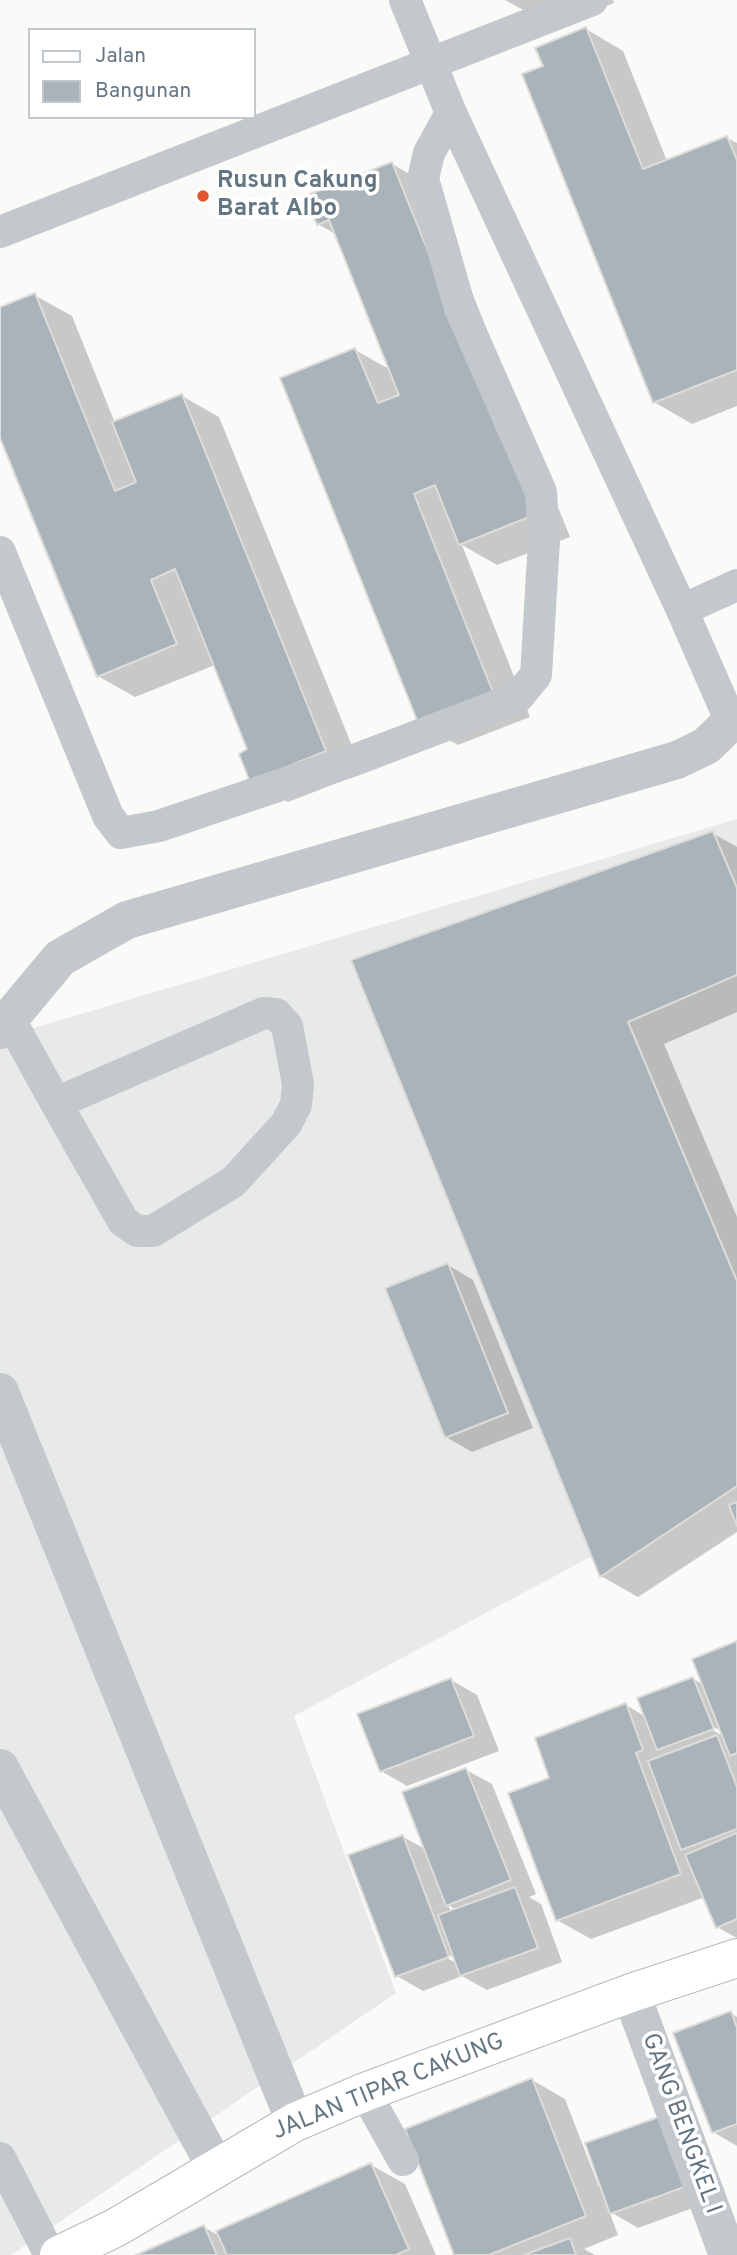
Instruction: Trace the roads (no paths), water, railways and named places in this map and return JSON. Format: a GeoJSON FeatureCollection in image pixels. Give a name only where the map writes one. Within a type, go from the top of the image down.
{"type":"FeatureCollection","features":[{"type":"Feature","properties":{"kind":"street"},"geometry":{"type":"LineString","coordinates":[[4,1024],[60,958],[127,920],[677,760],[705,746],[734,721]]}},
{"type":"Feature","properties":{"kind":"street"},"geometry":{"type":"LineString","coordinates":[[0,1392],[295,2122]]}},
{"type":"Feature","properties":{"kind":"street"},"geometry":{"type":"LineString","coordinates":[[0,1768],[216,2168]]}},
{"type":"Feature","properties":{"kind":"street","name":"JALAN TIPAR CAKUNG"},"geometry":{"type":"LineString","coordinates":[[59,2255],[115,2228],[295,2122],[365,2092],[631,1993],[737,1958]]}},
{"type":"Feature","properties":{"kind":"street","name":"GANG BENGKEL I"},"geometry":{"type":"LineString","coordinates":[[631,1993],[728,2255]]}},
{"type":"Feature","properties":{"kind":"lane"},"geometry":{"type":"LineString","coordinates":[[405,0],[451,113],[734,721]]}},
{"type":"Feature","properties":{"kind":"lane"},"geometry":{"type":"LineString","coordinates":[[0,232],[592,0]]}},
{"type":"Feature","properties":{"kind":"lane"},"geometry":{"type":"LineString","coordinates":[[0,552],[108,816],[121,833],[159,826],[357,759],[517,698],[536,675],[544,541],[541,492],[460,309],[422,178],[429,153],[451,113]]}},
{"type":"Feature","properties":{"kind":"lane"},"geometry":{"type":"LineString","coordinates":[[682,610],[737,585]]}},
{"type":"Feature","properties":{"kind":"lane"},"geometry":{"type":"LineString","coordinates":[[4,1024],[56,1103],[123,1221],[136,1231],[153,1231],[233,1182],[286,1124],[296,1105],[298,1084],[286,1026],[276,1014],[264,1013],[56,1103]]}},
{"type":"Feature","properties":{"kind":"lane"},"geometry":{"type":"LineString","coordinates":[[365,2092],[403,2160]]}},
{"type":"Feature","properties":{"kind":"lane"},"geometry":{"type":"LineString","coordinates":[[0,2158],[50,2255]]}},
{"type":"Feature","properties":{"kind":"place","name":"Rusun Cakung Barat Albo"},"geometry":{"type":"Point","coordinates":[203,196]}}]}
